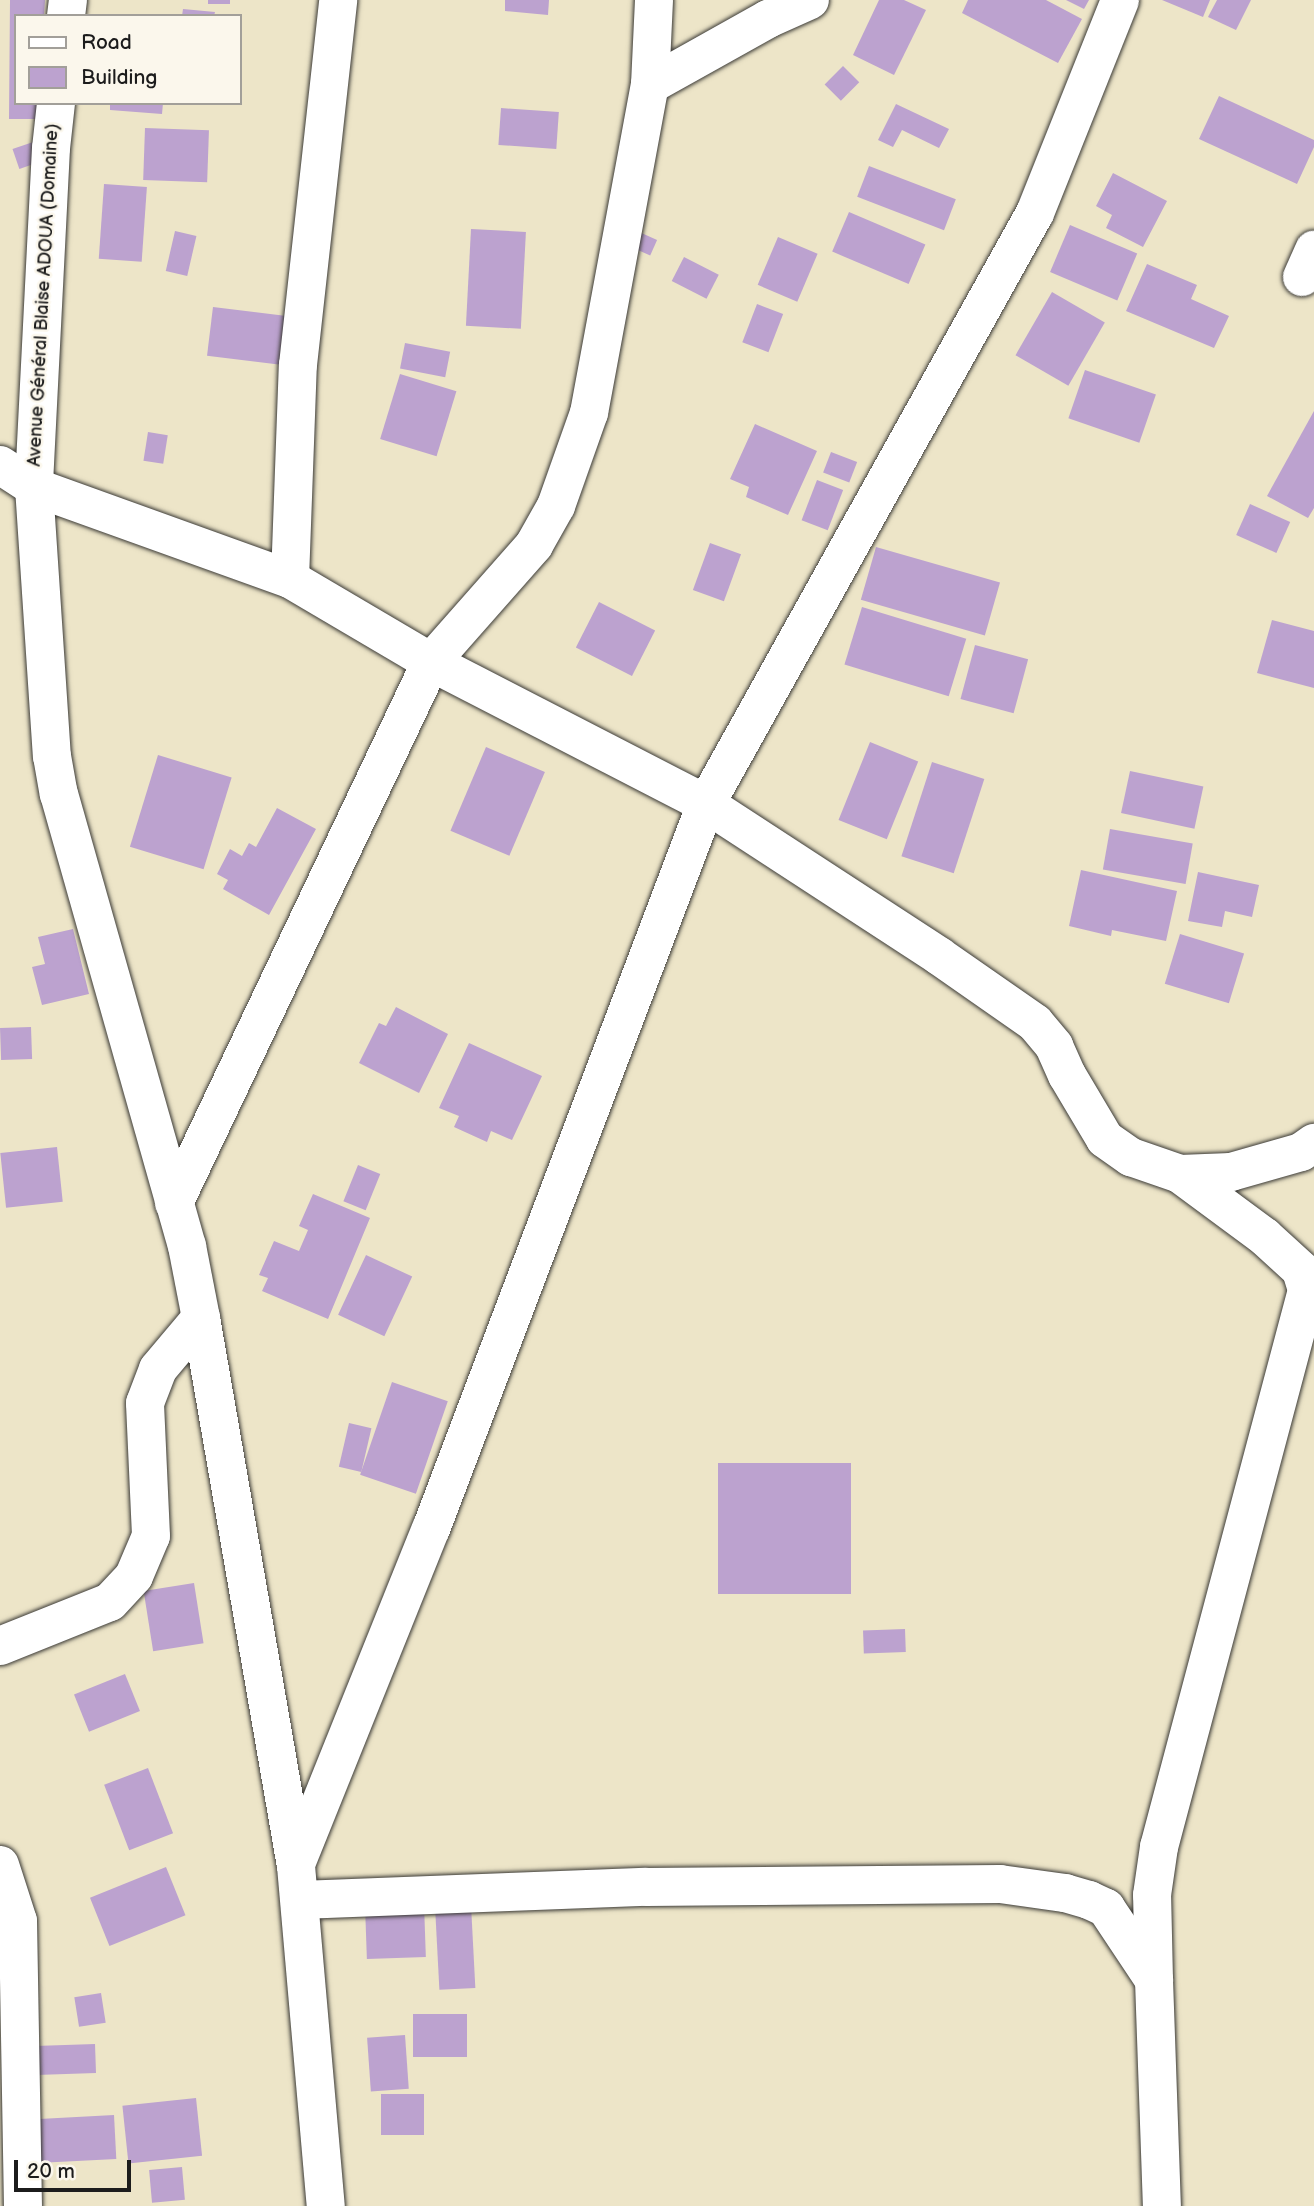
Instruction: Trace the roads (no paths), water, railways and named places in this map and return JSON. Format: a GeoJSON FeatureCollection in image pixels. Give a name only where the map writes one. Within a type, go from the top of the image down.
{"type":"FeatureCollection","features":[{"type":"Feature","properties":{"kind":"street"},"geometry":{"type":"LineString","coordinates":[[290,579],[298,365],[338,0]]}},
{"type":"Feature","properties":{"kind":"street"},"geometry":{"type":"LineString","coordinates":[[173,1203],[431,662],[534,545],[556,506],[589,413],[650,85],[654,0]]}},
{"type":"Feature","properties":{"kind":"street"},"geometry":{"type":"LineString","coordinates":[[650,85],[768,19],[810,0]]}},
{"type":"Feature","properties":{"kind":"street"},"geometry":{"type":"LineString","coordinates":[[1120,0],[1035,213],[706,803],[298,1883],[646,1887],[1000,1884],[1065,1893],[1106,1908],[1154,1980]]}},
{"type":"Feature","properties":{"kind":"street","name":"Avenue Général Blaise ADOUA (Domaine)"},"geometry":{"type":"LineString","coordinates":[[56,105],[51,148],[34,487],[52,756],[59,794],[187,1246],[201,1318],[298,1883],[326,2206]]}},
{"type":"Feature","properties":{"kind":"street"},"geometry":{"type":"LineString","coordinates":[[0,465],[34,487],[290,579],[431,662],[706,803],[939,956],[1035,1023],[1054,1046],[1067,1075],[1105,1139],[1131,1157],[1180,1174],[1265,1237],[1301,1270],[1307,1290],[1160,1847],[1152,1895],[1162,2206]]}},
{"type":"Feature","properties":{"kind":"street"},"geometry":{"type":"LineString","coordinates":[[1180,1174],[1231,1172],[1301,1152],[1314,1143]]}},
{"type":"Feature","properties":{"kind":"street"},"geometry":{"type":"LineString","coordinates":[[0,1646],[110,1602],[134,1576],[151,1536],[145,1403],[158,1369],[201,1318]]}},
{"type":"Feature","properties":{"kind":"street"},"geometry":{"type":"LineString","coordinates":[[0,1866],[18,1922],[23,2206]]}}]}
